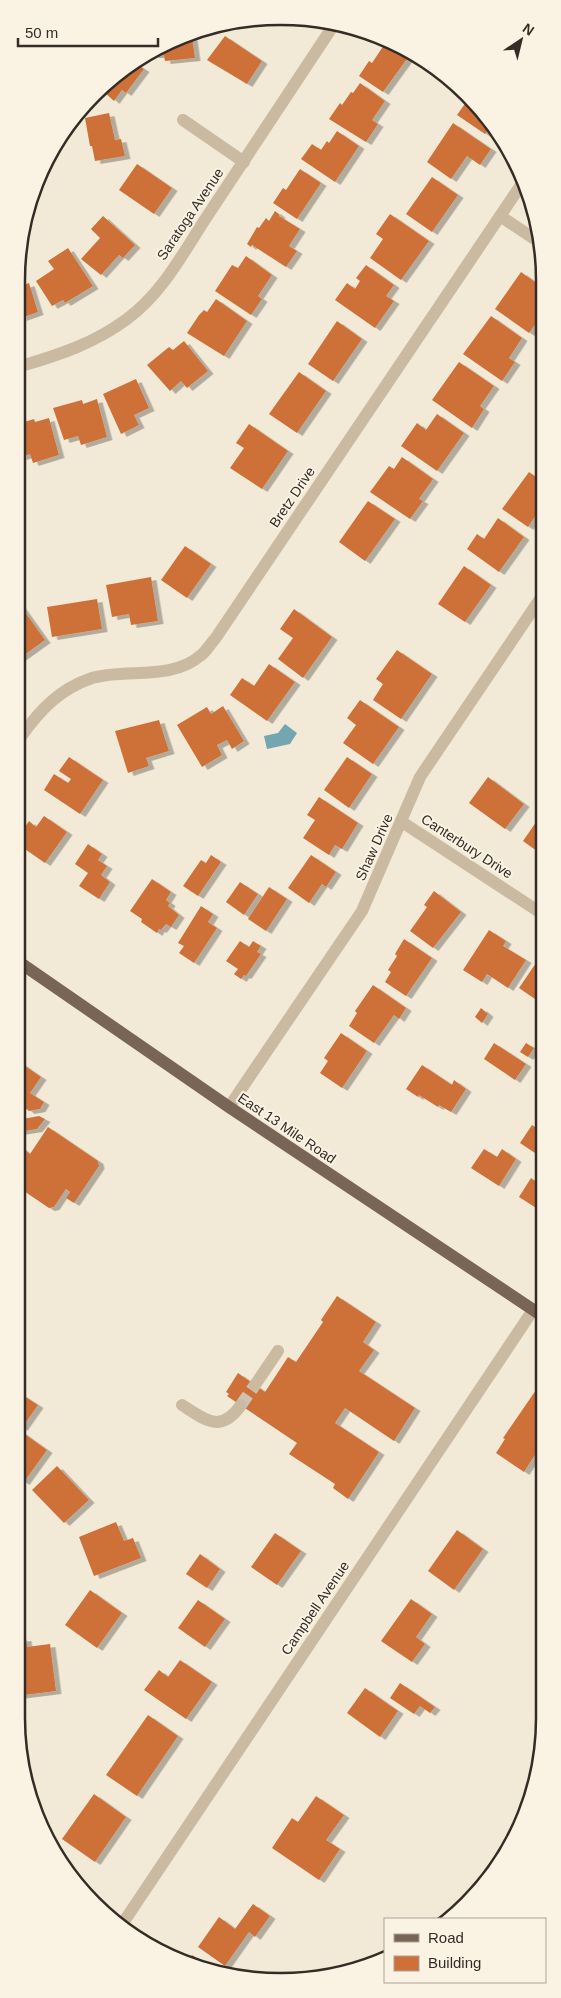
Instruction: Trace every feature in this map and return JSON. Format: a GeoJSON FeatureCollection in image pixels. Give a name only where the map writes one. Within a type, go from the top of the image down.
{"type":"FeatureCollection","features":[{"type":"Feature","properties":{"kind":"main road","name":"East 13 Mile Road"},"geometry":{"type":"LineString","coordinates":[[25,966],[229,1107],[536,1312]]}},
{"type":"Feature","properties":{"kind":"street","name":"Saratoga Avenue"},"geometry":{"type":"LineString","coordinates":[[25,365],[67,352],[94,340],[134,313],[152,296],[244,162],[330,30]]}},
{"type":"Feature","properties":{"kind":"street"},"geometry":{"type":"LineString","coordinates":[[183,120],[244,162]]}},
{"type":"Feature","properties":{"kind":"street","name":"Bretz Drive"},"geometry":{"type":"LineString","coordinates":[[25,731],[43,707],[64,692],[92,678],[168,670],[187,664],[201,656],[215,639],[519,188]]}},
{"type":"Feature","properties":{"kind":"street"},"geometry":{"type":"LineString","coordinates":[[500,216],[532,237]]}},
{"type":"Feature","properties":{"kind":"street","name":"Shaw Drive"},"geometry":{"type":"LineString","coordinates":[[229,1107],[362,911],[420,777],[536,605]]}},
{"type":"Feature","properties":{"kind":"street","name":"Canterbury Drive"},"geometry":{"type":"LineString","coordinates":[[402,822],[536,910]]}},
{"type":"Feature","properties":{"kind":"street","name":"Campbell Avenue"},"geometry":{"type":"LineString","coordinates":[[125,1920],[536,1312]]}},
{"type":"Feature","properties":{"kind":"street"},"geometry":{"type":"LineString","coordinates":[[255,1385],[278,1351]]}},
{"type":"Feature","properties":{"kind":"street"},"geometry":{"type":"LineString","coordinates":[[182,1405],[206,1421],[214,1423],[230,1418],[241,1405]]}},
{"type":"Feature","properties":{"kind":"water"},"geometry":{"type":"Polygon","coordinates":[[[285,724],[297,733],[290,744],[267,749],[264,736],[278,733],[285,724]]]}},
{"type":"Feature","properties":{"kind":"building"},"geometry":{"type":"Polygon","coordinates":[[[225,36],[262,61],[247,84],[207,60],[225,36]]]}},
{"type":"Feature","properties":{"kind":"building"},"geometry":{"type":"Polygon","coordinates":[[[193,41],[195,58],[165,61],[164,55],[160,55],[193,41]]]}},
{"type":"Feature","properties":{"kind":"building"},"geometry":{"type":"Polygon","coordinates":[[[383,46],[407,59],[383,92],[359,76],[369,61],[372,63],[383,46]]]}},
{"type":"Feature","properties":{"kind":"building"},"geometry":{"type":"Polygon","coordinates":[[[139,68],[144,69],[126,93],[122,90],[114,101],[106,94],[139,68]]]}},
{"type":"Feature","properties":{"kind":"building"},"geometry":{"type":"Polygon","coordinates":[[[360,83],[385,101],[372,120],[378,124],[366,142],[329,119],[340,103],[342,105],[360,83]]]}},
{"type":"Feature","properties":{"kind":"building"},"geometry":{"type":"Polygon","coordinates":[[[465,104],[487,131],[485,134],[457,115],[465,104]]]}},
{"type":"Feature","properties":{"kind":"building"},"geometry":{"type":"Polygon","coordinates":[[[109,113],[115,140],[121,139],[125,156],[95,161],[85,118],[109,113]]]}},
{"type":"Feature","properties":{"kind":"building"},"geometry":{"type":"Polygon","coordinates":[[[453,123],[491,149],[480,165],[467,156],[451,179],[427,162],[453,123]]]}},
{"type":"Feature","properties":{"kind":"building"},"geometry":{"type":"Polygon","coordinates":[[[337,131],[359,146],[335,182],[301,159],[312,144],[321,150],[327,141],[329,143],[337,131]]]}},
{"type":"Feature","properties":{"kind":"building"},"geometry":{"type":"Polygon","coordinates":[[[137,164],[172,188],[154,214],[119,190],[137,164]]]}},
{"type":"Feature","properties":{"kind":"building"},"geometry":{"type":"Polygon","coordinates":[[[300,169],[321,183],[297,219],[273,203],[283,188],[286,190],[300,169]]]}},
{"type":"Feature","properties":{"kind":"building"},"geometry":{"type":"Polygon","coordinates":[[[432,177],[458,195],[432,232],[406,214],[432,177]]]}},
{"type":"Feature","properties":{"kind":"building"},"geometry":{"type":"Polygon","coordinates":[[[275,211],[279,216],[300,229],[289,246],[297,251],[286,267],[252,245],[251,247],[247,244],[257,227],[259,228],[266,218],[269,221],[275,211]]]}},
{"type":"Feature","properties":{"kind":"building"},"geometry":{"type":"Polygon","coordinates":[[[390,214],[429,241],[401,280],[370,258],[383,239],[376,234],[390,214]]]}},
{"type":"Feature","properties":{"kind":"building"},"geometry":{"type":"Polygon","coordinates":[[[103,216],[135,245],[123,258],[119,255],[101,275],[81,259],[100,238],[91,229],[103,216]]]}},
{"type":"Feature","properties":{"kind":"building"},"geometry":{"type":"Polygon","coordinates":[[[68,248],[93,286],[65,303],[63,300],[52,306],[36,281],[54,269],[48,261],[68,248]]]}},
{"type":"Feature","properties":{"kind":"building"},"geometry":{"type":"Polygon","coordinates":[[[246,256],[272,275],[258,296],[262,299],[251,315],[215,291],[232,265],[238,268],[246,256]]]}},
{"type":"Feature","properties":{"kind":"building"},"geometry":{"type":"Polygon","coordinates":[[[366,265],[394,285],[386,296],[394,301],[375,328],[335,300],[347,283],[355,289],[360,281],[356,278],[366,265]]]}},
{"type":"Feature","properties":{"kind":"building"},"geometry":{"type":"Polygon","coordinates":[[[521,272],[536,283],[536,323],[529,333],[495,309],[521,272]]]}},
{"type":"Feature","properties":{"kind":"building"},"geometry":{"type":"Polygon","coordinates":[[[29,283],[38,312],[25,317],[25,284],[29,283]]]}},
{"type":"Feature","properties":{"kind":"building"},"geometry":{"type":"Polygon","coordinates":[[[216,299],[247,321],[224,356],[187,333],[199,315],[204,310],[207,312],[216,299]]]}},
{"type":"Feature","properties":{"kind":"building"},"geometry":{"type":"Polygon","coordinates":[[[491,316],[522,338],[509,358],[515,362],[502,381],[463,354],[491,316]]]}},
{"type":"Feature","properties":{"kind":"building"},"geometry":{"type":"Polygon","coordinates":[[[337,321],[362,339],[333,381],[308,364],[337,321]]]}},
{"type":"Feature","properties":{"kind":"building"},"geometry":{"type":"Polygon","coordinates":[[[184,341],[208,371],[187,388],[181,381],[170,391],[147,365],[169,347],[173,350],[184,341]]]}},
{"type":"Feature","properties":{"kind":"building"},"geometry":{"type":"Polygon","coordinates":[[[459,362],[494,386],[480,406],[484,409],[472,428],[432,400],[459,362]]]}},
{"type":"Feature","properties":{"kind":"building"},"geometry":{"type":"Polygon","coordinates":[[[299,372],[326,391],[297,433],[269,414],[299,372]]]}},
{"type":"Feature","properties":{"kind":"building"},"geometry":{"type":"Polygon","coordinates":[[[136,379],[149,408],[134,415],[139,425],[121,434],[103,394],[136,379]]]}},
{"type":"Feature","properties":{"kind":"building"},"geometry":{"type":"Polygon","coordinates":[[[97,399],[107,437],[81,445],[78,436],[64,440],[53,408],[82,400],[83,404],[97,399]]]}},
{"type":"Feature","properties":{"kind":"building"},"geometry":{"type":"Polygon","coordinates":[[[437,414],[464,433],[437,471],[401,446],[417,423],[426,430],[437,414]]]}},
{"type":"Feature","properties":{"kind":"building"},"geometry":{"type":"Polygon","coordinates":[[[49,418],[59,455],[33,463],[30,454],[25,456],[25,422],[34,419],[35,422],[49,418]]]}},
{"type":"Feature","properties":{"kind":"building"},"geometry":{"type":"Polygon","coordinates":[[[249,424],[288,451],[262,489],[230,468],[244,448],[236,443],[249,424]]]}},
{"type":"Feature","properties":{"kind":"building"},"geometry":{"type":"Polygon","coordinates":[[[402,457],[433,479],[419,499],[423,501],[410,519],[370,492],[389,466],[394,469],[402,457]]]}},
{"type":"Feature","properties":{"kind":"building"},"geometry":{"type":"Polygon","coordinates":[[[529,472],[536,477],[536,515],[528,527],[502,509],[529,472]]]}},
{"type":"Feature","properties":{"kind":"building"},"geometry":{"type":"Polygon","coordinates":[[[368,501],[395,519],[365,561],[339,542],[368,501]]]}},
{"type":"Feature","properties":{"kind":"building"},"geometry":{"type":"Polygon","coordinates":[[[498,518],[524,537],[499,572],[467,549],[477,534],[484,539],[498,518]]]}},
{"type":"Feature","properties":{"kind":"building"},"geometry":{"type":"Polygon","coordinates":[[[185,546],[211,564],[187,598],[161,580],[185,546]]]}},
{"type":"Feature","properties":{"kind":"building"},"geometry":{"type":"Polygon","coordinates":[[[464,566],[491,585],[465,622],[438,604],[464,566]]]}},
{"type":"Feature","properties":{"kind":"building"},"geometry":{"type":"Polygon","coordinates":[[[151,577],[158,621],[131,625],[129,614],[112,617],[106,585],[151,577]]]}},
{"type":"Feature","properties":{"kind":"building"},"geometry":{"type":"Polygon","coordinates":[[[97,599],[102,629],[52,637],[47,607],[97,599]]]}},
{"type":"Feature","properties":{"kind":"building"},"geometry":{"type":"Polygon","coordinates":[[[294,609],[332,637],[303,678],[278,659],[293,638],[280,629],[294,609]]]}},
{"type":"Feature","properties":{"kind":"building"},"geometry":{"type":"Polygon","coordinates":[[[25,612],[45,640],[25,654],[25,612]]]}},
{"type":"Feature","properties":{"kind":"building"},"geometry":{"type":"Polygon","coordinates":[[[397,650],[432,674],[401,719],[373,700],[383,684],[376,679],[397,650]]]}},
{"type":"Feature","properties":{"kind":"building"},"geometry":{"type":"Polygon","coordinates":[[[269,664],[295,682],[267,721],[230,695],[242,678],[254,686],[269,664]]]}},
{"type":"Feature","properties":{"kind":"building"},"geometry":{"type":"Polygon","coordinates":[[[360,700],[399,727],[373,764],[343,743],[356,725],[347,718],[360,700]]]}},
{"type":"Feature","properties":{"kind":"building"},"geometry":{"type":"Polygon","coordinates":[[[223,706],[244,741],[232,749],[227,740],[217,745],[222,755],[202,767],[177,725],[207,707],[211,714],[223,706]]]}},
{"type":"Feature","properties":{"kind":"building"},"geometry":{"type":"Polygon","coordinates":[[[159,720],[169,751],[146,758],[149,766],[128,773],[115,731],[159,720]]]}},
{"type":"Feature","properties":{"kind":"building"},"geometry":{"type":"Polygon","coordinates":[[[69,757],[103,780],[80,814],[44,790],[54,774],[68,783],[71,779],[59,771],[69,757]]]}},
{"type":"Feature","properties":{"kind":"building"},"geometry":{"type":"Polygon","coordinates":[[[347,757],[372,774],[349,808],[324,790],[347,757]]]}},
{"type":"Feature","properties":{"kind":"building"},"geometry":{"type":"Polygon","coordinates":[[[488,777],[524,804],[505,829],[469,803],[488,777]]]}},
{"type":"Feature","properties":{"kind":"building"},"geometry":{"type":"Polygon","coordinates":[[[319,797],[358,823],[342,849],[335,845],[329,855],[303,838],[315,820],[307,815],[319,797]]]}},
{"type":"Feature","properties":{"kind":"building"},"geometry":{"type":"Polygon","coordinates":[[[44,816],[67,832],[45,863],[25,849],[25,827],[29,821],[36,827],[44,816]]]}},
{"type":"Feature","properties":{"kind":"building"},"geometry":{"type":"Polygon","coordinates":[[[536,822],[536,850],[523,841],[536,822]]]}},
{"type":"Feature","properties":{"kind":"building"},"geometry":{"type":"Polygon","coordinates":[[[88,844],[102,854],[98,860],[107,866],[101,875],[110,882],[99,899],[79,886],[88,873],[75,864],[88,844]]]}},
{"type":"Feature","properties":{"kind":"building"},"geometry":{"type":"Polygon","coordinates":[[[211,855],[221,862],[198,896],[183,886],[201,860],[206,863],[211,855]]]}},
{"type":"Feature","properties":{"kind":"building"},"geometry":{"type":"Polygon","coordinates":[[[311,855],[336,872],[326,887],[322,884],[309,903],[288,888],[311,855]]]}},
{"type":"Feature","properties":{"kind":"building"},"geometry":{"type":"Polygon","coordinates":[[[152,879],[171,892],[166,900],[170,903],[168,906],[179,915],[171,927],[166,924],[157,933],[141,922],[142,919],[130,911],[152,879]]]}},
{"type":"Feature","properties":{"kind":"building"},"geometry":{"type":"Polygon","coordinates":[[[240,882],[258,894],[244,915],[226,902],[240,882]]]}},
{"type":"Feature","properties":{"kind":"building"},"geometry":{"type":"Polygon","coordinates":[[[269,887],[287,899],[266,931],[248,919],[269,887]]]}},
{"type":"Feature","properties":{"kind":"building"},"geometry":{"type":"Polygon","coordinates":[[[434,891],[461,912],[433,948],[410,931],[427,907],[424,905],[434,891]]]}},
{"type":"Feature","properties":{"kind":"building"},"geometry":{"type":"Polygon","coordinates":[[[201,906],[213,914],[208,922],[217,928],[194,963],[179,953],[184,946],[178,943],[201,906]]]}},
{"type":"Feature","properties":{"kind":"building"},"geometry":{"type":"Polygon","coordinates":[[[489,930],[506,941],[503,946],[526,960],[508,988],[487,974],[482,982],[463,970],[489,930]]]}},
{"type":"Feature","properties":{"kind":"building"},"geometry":{"type":"Polygon","coordinates":[[[404,939],[432,958],[406,996],[385,982],[391,972],[388,970],[397,956],[395,954],[404,939]]]}},
{"type":"Feature","properties":{"kind":"building"},"geometry":{"type":"Polygon","coordinates":[[[240,941],[249,947],[253,941],[261,946],[257,952],[261,954],[246,976],[244,975],[241,979],[234,974],[238,969],[226,961],[240,941]]]}},
{"type":"Feature","properties":{"kind":"building"},"geometry":{"type":"Polygon","coordinates":[[[536,963],[535,999],[519,988],[536,963]]]}},
{"type":"Feature","properties":{"kind":"building"},"geometry":{"type":"Polygon","coordinates":[[[373,985],[406,1008],[399,1019],[394,1015],[374,1043],[349,1026],[357,1013],[355,1011],[373,985]]]}},
{"type":"Feature","properties":{"kind":"building"},"geometry":{"type":"Polygon","coordinates":[[[481,1008],[488,1014],[482,1023],[475,1017],[481,1008]]]}},
{"type":"Feature","properties":{"kind":"building"},"geometry":{"type":"Polygon","coordinates":[[[341,1033],[367,1051],[342,1088],[320,1073],[328,1061],[324,1058],[341,1033]]]}},
{"type":"Feature","properties":{"kind":"building"},"geometry":{"type":"Polygon","coordinates":[[[494,1043],[526,1064],[515,1080],[484,1059],[494,1043]]]}},
{"type":"Feature","properties":{"kind":"building"},"geometry":{"type":"Polygon","coordinates":[[[526,1043],[534,1048],[528,1057],[520,1052],[526,1043]]]}},
{"type":"Feature","properties":{"kind":"building"},"geometry":{"type":"Polygon","coordinates":[[[422,1065],[452,1085],[454,1080],[466,1089],[451,1112],[439,1105],[438,1107],[419,1095],[418,1097],[406,1089],[422,1065]]]}},
{"type":"Feature","properties":{"kind":"building"},"geometry":{"type":"Polygon","coordinates":[[[25,1066],[41,1077],[30,1093],[44,1102],[40,1109],[29,1111],[25,1108],[25,1066]]]}},
{"type":"Feature","properties":{"kind":"building"},"geometry":{"type":"Polygon","coordinates":[[[39,1116],[45,1119],[37,1129],[25,1131],[25,1119],[39,1116]]]}},
{"type":"Feature","properties":{"kind":"building"},"geometry":{"type":"Polygon","coordinates":[[[532,1125],[536,1128],[536,1154],[520,1143],[532,1125]]]}},
{"type":"Feature","properties":{"kind":"building"},"geometry":{"type":"Polygon","coordinates":[[[48,1127],[98,1161],[99,1166],[74,1203],[66,1198],[70,1192],[66,1189],[54,1207],[49,1208],[25,1192],[25,1150],[30,1154],[48,1127]]]}},
{"type":"Feature","properties":{"kind":"building"},"geometry":{"type":"Polygon","coordinates":[[[484,1149],[497,1157],[502,1149],[516,1159],[499,1186],[471,1168],[484,1149]]]}},
{"type":"Feature","properties":{"kind":"building"},"geometry":{"type":"Polygon","coordinates":[[[531,1178],[536,1182],[536,1208],[519,1197],[531,1178]]]}},
{"type":"Feature","properties":{"kind":"building"},"geometry":{"type":"Polygon","coordinates":[[[337,1296],[376,1322],[363,1342],[374,1350],[359,1371],[415,1408],[394,1441],[345,1408],[335,1423],[379,1452],[348,1499],[333,1488],[335,1484],[289,1454],[297,1443],[227,1396],[229,1394],[226,1392],[238,1373],[265,1392],[288,1357],[296,1362],[323,1322],[321,1320],[337,1296]]]}},
{"type":"Feature","properties":{"kind":"building"},"geometry":{"type":"Polygon","coordinates":[[[536,1390],[536,1453],[524,1472],[496,1453],[505,1439],[503,1438],[536,1390]]]}},
{"type":"Feature","properties":{"kind":"building"},"geometry":{"type":"Polygon","coordinates":[[[25,1397],[38,1405],[25,1424],[25,1397]]]}},
{"type":"Feature","properties":{"kind":"building"},"geometry":{"type":"Polygon","coordinates":[[[25,1434],[47,1450],[25,1481],[25,1434]]]}},
{"type":"Feature","properties":{"kind":"building"},"geometry":{"type":"Polygon","coordinates":[[[57,1466],[89,1500],[64,1523],[32,1490],[57,1466]]]}},
{"type":"Feature","properties":{"kind":"building"},"geometry":{"type":"Polygon","coordinates":[[[116,1522],[124,1541],[133,1538],[141,1558],[94,1576],[79,1537],[116,1522]]]}},
{"type":"Feature","properties":{"kind":"building"},"geometry":{"type":"Polygon","coordinates":[[[457,1530],[483,1549],[454,1590],[428,1571],[457,1530]]]}},
{"type":"Feature","properties":{"kind":"building"},"geometry":{"type":"Polygon","coordinates":[[[275,1533],[301,1551],[277,1585],[251,1567],[275,1533]]]}},
{"type":"Feature","properties":{"kind":"building"},"geometry":{"type":"Polygon","coordinates":[[[200,1554],[220,1569],[207,1588],[186,1574],[200,1554]]]}},
{"type":"Feature","properties":{"kind":"building"},"geometry":{"type":"Polygon","coordinates":[[[90,1590],[122,1613],[97,1648],[65,1625],[90,1590]]]}},
{"type":"Feature","properties":{"kind":"building"},"geometry":{"type":"Polygon","coordinates":[[[411,1599],[432,1614],[416,1637],[425,1644],[412,1662],[381,1641],[411,1599]]]}},
{"type":"Feature","properties":{"kind":"building"},"geometry":{"type":"Polygon","coordinates":[[[198,1600],[225,1619],[205,1647],[178,1628],[198,1600]]]}},
{"type":"Feature","properties":{"kind":"building"},"geometry":{"type":"Polygon","coordinates":[[[25,1638],[27,1647],[50,1644],[56,1691],[25,1695],[25,1638]]]}},
{"type":"Feature","properties":{"kind":"building"},"geometry":{"type":"Polygon","coordinates":[[[180,1660],[212,1682],[186,1719],[144,1690],[159,1670],[168,1677],[180,1660]]]}},
{"type":"Feature","properties":{"kind":"building"},"geometry":{"type":"Polygon","coordinates":[[[400,1683],[435,1707],[430,1713],[420,1706],[414,1714],[390,1698],[400,1683]]]}},
{"type":"Feature","properties":{"kind":"building"},"geometry":{"type":"Polygon","coordinates":[[[365,1688],[398,1711],[380,1737],[347,1713],[365,1688]]]}},
{"type":"Feature","properties":{"kind":"building"},"geometry":{"type":"Polygon","coordinates":[[[148,1715],[178,1736],[137,1796],[106,1775],[148,1715]]]}},
{"type":"Feature","properties":{"kind":"building"},"geometry":{"type":"Polygon","coordinates":[[[94,1794],[126,1817],[95,1862],[62,1839],[94,1794]]]}},
{"type":"Feature","properties":{"kind":"building"},"geometry":{"type":"Polygon","coordinates":[[[316,1796],[344,1815],[326,1840],[340,1849],[319,1880],[272,1848],[292,1818],[298,1822],[316,1796]]]}},
{"type":"Feature","properties":{"kind":"building"},"geometry":{"type":"Polygon","coordinates":[[[253,1904],[270,1916],[255,1937],[249,1932],[225,1966],[198,1947],[219,1917],[235,1929],[253,1904]]]}},
{"type":"Feature","properties":{"kind":"tunnel"},"geometry":{"type":"LineString","coordinates":[[241,1405],[255,1385]]}}]}
